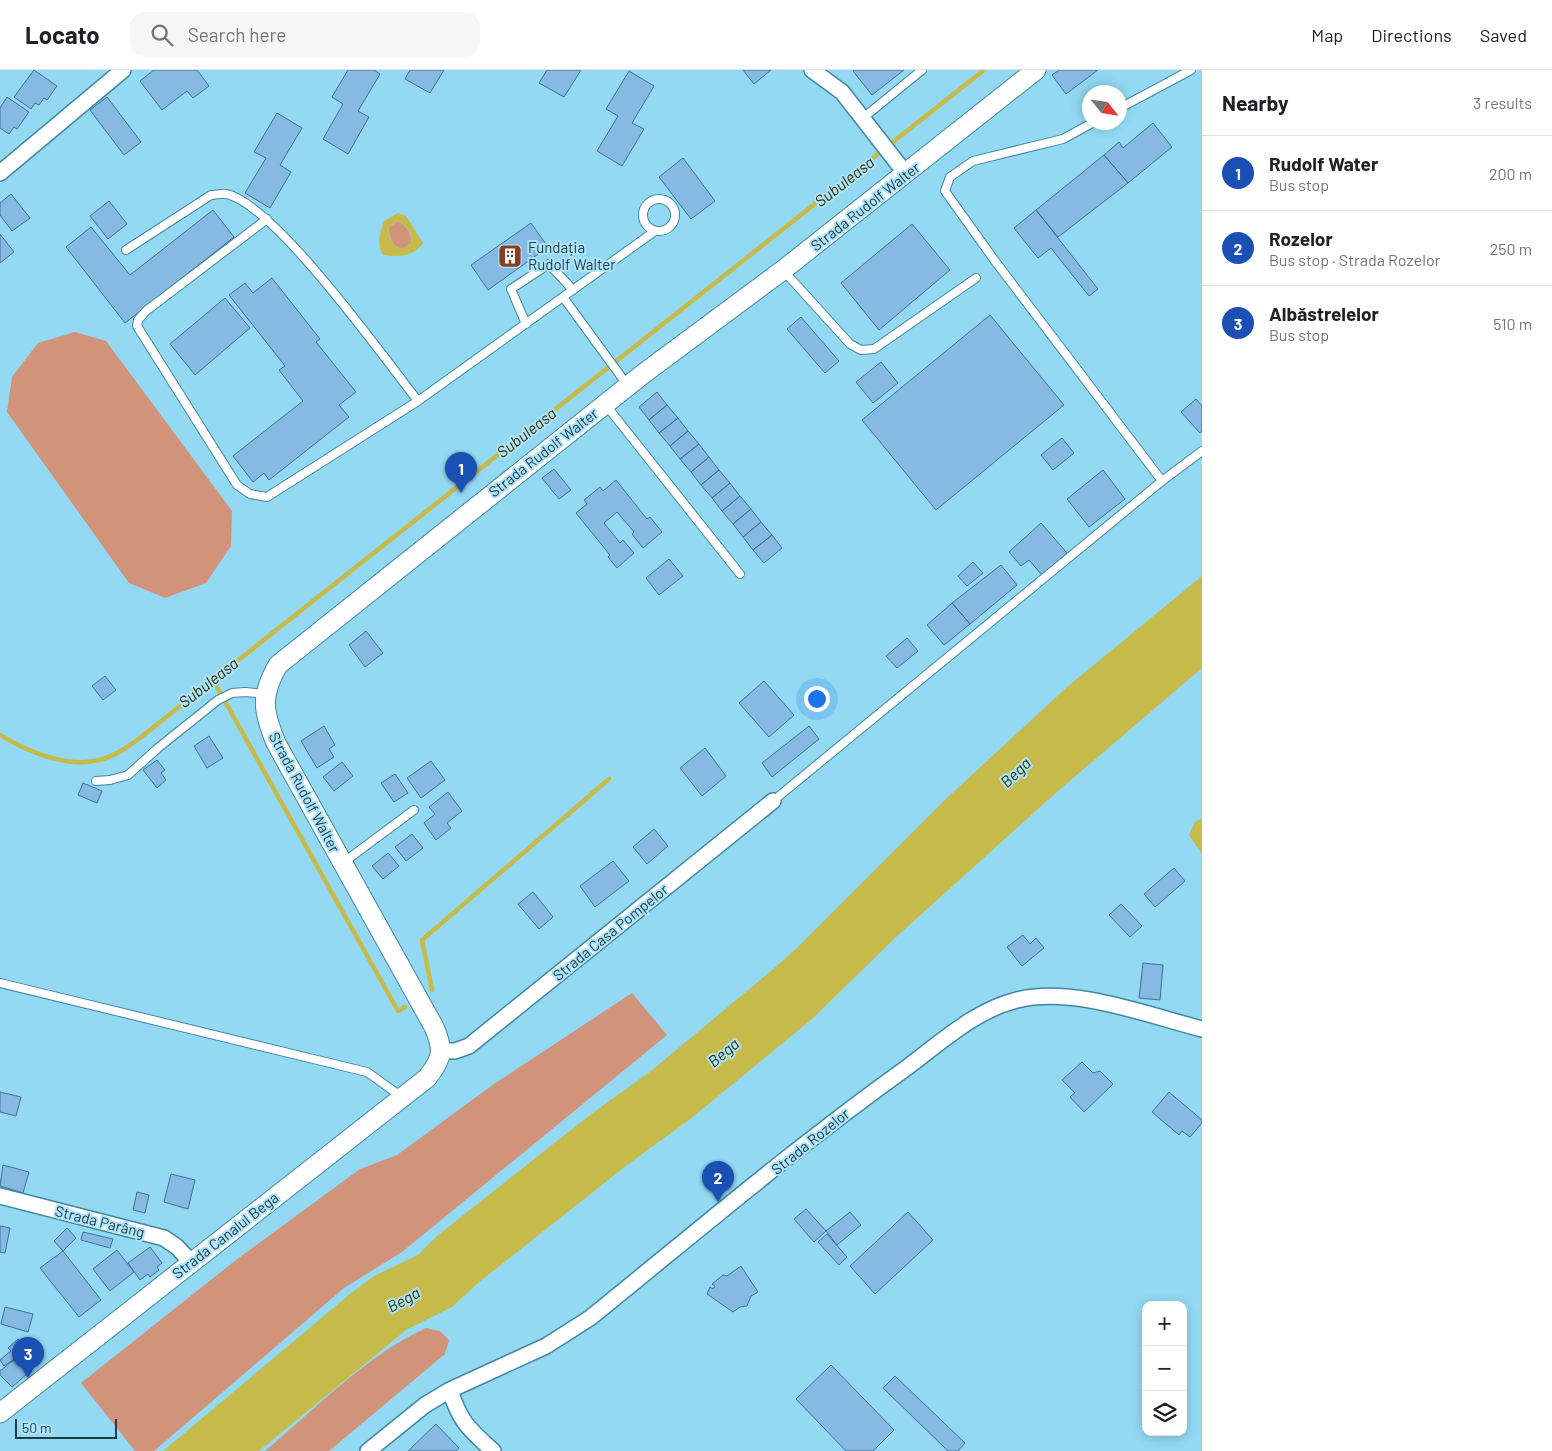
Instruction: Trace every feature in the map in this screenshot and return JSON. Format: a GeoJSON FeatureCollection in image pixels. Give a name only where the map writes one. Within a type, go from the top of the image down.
{"type":"FeatureCollection","features":[{"type":"Feature","properties":{"kind":"street"},"geometry":{"type":"LineString","coordinates":[[0,173],[123,70]]}},
{"type":"Feature","properties":{"kind":"street"},"geometry":{"type":"LineString","coordinates":[[812,70],[842,92],[906,174]]}},
{"type":"Feature","properties":{"kind":"street","name":"Strada Rudolf Walter"},"geometry":{"type":"LineString","coordinates":[[442,1051],[434,1027],[276,743],[264,708],[269,680],[278,665],[605,404],[626,382],[783,270],[1036,70]]}},
{"type":"Feature","properties":{"kind":"street","name":"Strada Casa Pompelor"},"geometry":{"type":"LineString","coordinates":[[442,1051],[455,1051],[469,1046],[773,801]]}},
{"type":"Feature","properties":{"kind":"street","name":"Strada Rozelor"},"geometry":{"type":"LineString","coordinates":[[368,1451],[425,1405],[450,1390],[546,1346],[590,1318],[859,1101],[984,1013],[1016,1000],[1033,997],[1066,997],[1101,1003],[1202,1029]]}},
{"type":"Feature","properties":{"kind":"street","name":"Strada Canalul Bega"},"geometry":{"type":"LineString","coordinates":[[3,1406],[427,1078],[437,1065],[442,1051]]}},
{"type":"Feature","properties":{"kind":"street","name":"Strada Parâng"},"geometry":{"type":"LineString","coordinates":[[0,1196],[164,1238],[177,1247],[191,1262]]}},
{"type":"Feature","properties":{"kind":"street"},"geometry":{"type":"LineString","coordinates":[[450,1390],[459,1415],[467,1428],[493,1451]]}},
{"type":"Feature","properties":{"kind":"lane"},"geometry":{"type":"LineString","coordinates":[[863,118],[922,70]]}},
{"type":"Feature","properties":{"kind":"lane"},"geometry":{"type":"LineString","coordinates":[[1127,104],[1191,70]]}},
{"type":"Feature","properties":{"kind":"lane"},"geometry":{"type":"LineString","coordinates":[[1082,129],[1063,139],[973,161],[950,177],[945,191],[995,261],[1162,481]]}},
{"type":"Feature","properties":{"kind":"lane"},"geometry":{"type":"LineString","coordinates":[[126,250],[211,195],[227,194],[267,219],[297,248],[418,401]]}},
{"type":"Feature","properties":{"kind":"lane"},"geometry":{"type":"LineString","coordinates":[[267,219],[146,311],[138,320],[140,332],[237,485],[250,494],[267,497],[418,401],[655,231],[669,228],[674,221],[675,214],[667,202],[660,200],[652,201],[646,206],[644,220],[648,227],[655,231]]}},
{"type":"Feature","properties":{"kind":"lane"},"geometry":{"type":"LineString","coordinates":[[526,324],[511,289],[549,264],[573,290]]}},
{"type":"Feature","properties":{"kind":"lane"},"geometry":{"type":"LineString","coordinates":[[783,270],[850,344],[862,350],[874,349],[976,278]]}},
{"type":"Feature","properties":{"kind":"lane"},"geometry":{"type":"LineString","coordinates":[[562,297],[626,382]]}},
{"type":"Feature","properties":{"kind":"lane"},"geometry":{"type":"LineString","coordinates":[[605,404],[740,574]]}},
{"type":"Feature","properties":{"kind":"lane"},"geometry":{"type":"LineString","coordinates":[[773,801],[1162,481],[1202,451]]}},
{"type":"Feature","properties":{"kind":"lane"},"geometry":{"type":"LineString","coordinates":[[96,781],[110,780],[128,775],[158,748],[218,700],[232,693],[265,694]]}},
{"type":"Feature","properties":{"kind":"lane"},"geometry":{"type":"LineString","coordinates":[[343,862],[414,810]]}},
{"type":"Feature","properties":{"kind":"lane"},"geometry":{"type":"LineString","coordinates":[[0,983],[368,1072],[402,1097]]}},
{"type":"Feature","properties":{"kind":"shaded area"},"geometry":{"type":"Polygon","coordinates":[[[398,221],[404,225],[411,236],[411,243],[402,249],[395,246],[389,234],[389,227],[398,221]]]}},
{"type":"Feature","properties":{"kind":"shaded area"},"geometry":{"type":"Polygon","coordinates":[[[75,332],[106,341],[232,511],[231,546],[206,583],[165,598],[129,583],[7,412],[12,377],[38,343],[75,332]]]}},
{"type":"Feature","properties":{"kind":"shaded area"},"geometry":{"type":"Polygon","coordinates":[[[632,993],[667,1035],[402,1252],[344,1288],[154,1451],[135,1451],[81,1383],[236,1260],[360,1169],[397,1155],[494,1084],[632,993]]]}},
{"type":"Feature","properties":{"kind":"shaded area"},"geometry":{"type":"Polygon","coordinates":[[[426,1328],[440,1331],[449,1340],[445,1354],[329,1451],[265,1451],[362,1368],[383,1352],[426,1328]]]}},
{"type":"Feature","properties":{"kind":"water"},"geometry":{"type":"Polygon","coordinates":[[[398,213],[406,216],[423,243],[415,251],[405,255],[383,255],[379,242],[384,221],[398,213]],[[398,221],[389,227],[389,231],[390,238],[395,246],[402,249],[411,243],[411,236],[409,230],[398,221]]]}},
{"type":"Feature","properties":{"kind":"water","name":"Bega"},"geometry":{"type":"Polygon","coordinates":[[[1202,576],[1202,668],[1058,791],[896,937],[812,1019],[689,1120],[627,1165],[478,1283],[452,1307],[406,1330],[259,1451],[163,1451],[350,1294],[374,1276],[418,1255],[437,1236],[590,1115],[651,1071],[771,971],[798,947],[948,797],[1067,687],[1202,576]]]}},
{"type":"Feature","properties":{"kind":"water"},"geometry":{"type":"Polygon","coordinates":[[[1202,818],[1202,854],[1189,835],[1195,822],[1202,818]]]}},
{"type":"Feature","properties":{"kind":"building"},"geometry":{"type":"Polygon","coordinates":[[[34,70],[57,86],[47,100],[44,98],[39,105],[35,103],[31,109],[14,97],[34,70]]]}},
{"type":"Feature","properties":{"kind":"building"},"geometry":{"type":"Polygon","coordinates":[[[154,70],[197,70],[209,86],[193,98],[187,91],[162,110],[140,81],[154,70]]]}},
{"type":"Feature","properties":{"kind":"building"},"geometry":{"type":"Polygon","coordinates":[[[348,70],[374,70],[380,74],[358,111],[369,117],[348,154],[323,139],[343,104],[332,97],[348,70]]]}},
{"type":"Feature","properties":{"kind":"building"},"geometry":{"type":"Polygon","coordinates":[[[410,70],[444,70],[430,93],[405,79],[410,70]]]}},
{"type":"Feature","properties":{"kind":"building"},"geometry":{"type":"Polygon","coordinates":[[[547,70],[581,70],[564,97],[539,83],[547,70]]]}},
{"type":"Feature","properties":{"kind":"building"},"geometry":{"type":"Polygon","coordinates":[[[743,70],[771,70],[754,84],[743,70]]]}},
{"type":"Feature","properties":{"kind":"building"},"geometry":{"type":"Polygon","coordinates":[[[854,70],[904,70],[872,95],[854,70]]]}},
{"type":"Feature","properties":{"kind":"building"},"geometry":{"type":"Polygon","coordinates":[[[1059,70],[1098,70],[1066,94],[1052,75],[1059,70]]]}},
{"type":"Feature","properties":{"kind":"building"},"geometry":{"type":"Polygon","coordinates":[[[629,71],[654,86],[632,123],[644,129],[622,166],[597,151],[618,116],[606,109],[629,71]]]}},
{"type":"Feature","properties":{"kind":"building"},"geometry":{"type":"Polygon","coordinates":[[[7,97],[29,112],[17,129],[14,127],[9,134],[0,128],[0,108],[7,97]]]}},
{"type":"Feature","properties":{"kind":"building"},"geometry":{"type":"Polygon","coordinates":[[[107,97],[141,142],[124,155],[90,110],[107,97]]]}},
{"type":"Feature","properties":{"kind":"building"},"geometry":{"type":"Polygon","coordinates":[[[277,113],[302,128],[280,165],[291,172],[270,208],[245,193],[266,158],[254,152],[277,113]]]}},
{"type":"Feature","properties":{"kind":"building"},"geometry":{"type":"Polygon","coordinates":[[[1153,123],[1172,147],[1128,183],[1104,155],[1119,142],[1123,148],[1153,123]]]}},
{"type":"Feature","properties":{"kind":"building"},"geometry":{"type":"Polygon","coordinates":[[[1104,155],[1128,183],[1058,237],[1036,210],[1104,155]]]}},
{"type":"Feature","properties":{"kind":"building"},"geometry":{"type":"Polygon","coordinates":[[[683,158],[715,201],[691,219],[659,177],[683,158]]]}},
{"type":"Feature","properties":{"kind":"building"},"geometry":{"type":"Polygon","coordinates":[[[11,194],[30,218],[12,231],[0,215],[0,203],[11,194]]]}},
{"type":"Feature","properties":{"kind":"building"},"geometry":{"type":"Polygon","coordinates":[[[109,201],[127,224],[108,239],[90,216],[109,201]]]}},
{"type":"Feature","properties":{"kind":"building"},"geometry":{"type":"Polygon","coordinates":[[[213,210],[234,237],[125,323],[66,247],[91,227],[130,275],[213,210]]]}},
{"type":"Feature","properties":{"kind":"building"},"geometry":{"type":"Polygon","coordinates":[[[1036,210],[1098,289],[1089,296],[1051,248],[1038,258],[1014,228],[1036,210]]]}},
{"type":"Feature","properties":{"kind":"building","name":"Fundația Rudolf Walter"},"geometry":{"type":"Polygon","coordinates":[[[531,223],[548,247],[488,290],[471,265],[531,223]]]}},
{"type":"Feature","properties":{"kind":"building"},"geometry":{"type":"Polygon","coordinates":[[[912,224],[950,270],[879,330],[841,283],[912,224]]]}},
{"type":"Feature","properties":{"kind":"building"},"geometry":{"type":"Polygon","coordinates":[[[0,234],[14,252],[0,263],[0,234]]]}},
{"type":"Feature","properties":{"kind":"building"},"geometry":{"type":"Polygon","coordinates":[[[272,278],[320,339],[316,342],[356,392],[339,405],[349,417],[269,480],[264,473],[253,482],[233,456],[303,401],[279,370],[285,366],[229,295],[245,283],[253,293],[272,278]]]}},
{"type":"Feature","properties":{"kind":"building"},"geometry":{"type":"Polygon","coordinates":[[[225,298],[250,328],[195,375],[170,344],[225,298]]]}},
{"type":"Feature","properties":{"kind":"building"},"geometry":{"type":"Polygon","coordinates":[[[990,315],[1064,405],[936,510],[862,420],[990,315]]]}},
{"type":"Feature","properties":{"kind":"building"},"geometry":{"type":"Polygon","coordinates":[[[801,317],[839,361],[825,373],[787,329],[801,317]]]}},
{"type":"Feature","properties":{"kind":"building"},"geometry":{"type":"Polygon","coordinates":[[[881,362],[898,383],[873,403],[856,382],[881,362]]]}},
{"type":"Feature","properties":{"kind":"building"},"geometry":{"type":"Polygon","coordinates":[[[657,392],[667,405],[649,420],[639,407],[657,392]]]}},
{"type":"Feature","properties":{"kind":"building"},"geometry":{"type":"Polygon","coordinates":[[[1196,399],[1202,406],[1202,431],[1200,433],[1181,412],[1196,399]]]}},
{"type":"Feature","properties":{"kind":"building"},"geometry":{"type":"Polygon","coordinates":[[[667,405],[678,418],[659,433],[649,420],[667,405]]]}},
{"type":"Feature","properties":{"kind":"building"},"geometry":{"type":"Polygon","coordinates":[[[678,418],[688,431],[670,446],[659,433],[678,418]]]}},
{"type":"Feature","properties":{"kind":"building"},"geometry":{"type":"Polygon","coordinates":[[[688,431],[699,444],[680,459],[670,446],[688,431]]]}},
{"type":"Feature","properties":{"kind":"building"},"geometry":{"type":"Polygon","coordinates":[[[1062,438],[1074,453],[1053,470],[1041,455],[1062,438]]]}},
{"type":"Feature","properties":{"kind":"building"},"geometry":{"type":"Polygon","coordinates":[[[699,444],[709,457],[691,472],[680,459],[699,444]]]}},
{"type":"Feature","properties":{"kind":"building"},"geometry":{"type":"Polygon","coordinates":[[[709,457],[719,470],[701,485],[691,472],[709,457]]]}},
{"type":"Feature","properties":{"kind":"building"},"geometry":{"type":"Polygon","coordinates":[[[554,469],[571,490],[559,499],[542,478],[554,469]]]}},
{"type":"Feature","properties":{"kind":"building"},"geometry":{"type":"Polygon","coordinates":[[[719,470],[730,483],[712,498],[701,485],[719,470]]]}},
{"type":"Feature","properties":{"kind":"building"},"geometry":{"type":"Polygon","coordinates":[[[1103,470],[1125,499],[1089,527],[1067,499],[1103,470]]]}},
{"type":"Feature","properties":{"kind":"building"},"geometry":{"type":"Polygon","coordinates":[[[616,480],[647,519],[650,517],[662,532],[643,548],[632,534],[634,532],[617,512],[604,523],[620,543],[623,540],[634,553],[617,568],[608,557],[610,555],[576,513],[587,504],[584,500],[600,487],[603,491],[616,480]]]}},
{"type":"Feature","properties":{"kind":"building"},"geometry":{"type":"Polygon","coordinates":[[[730,483],[740,496],[722,511],[712,498],[730,483]]]}},
{"type":"Feature","properties":{"kind":"building"},"geometry":{"type":"Polygon","coordinates":[[[740,496],[751,509],[733,524],[722,511],[740,496]]]}},
{"type":"Feature","properties":{"kind":"building"},"geometry":{"type":"Polygon","coordinates":[[[751,509],[761,522],[743,537],[733,524],[751,509]]]}},
{"type":"Feature","properties":{"kind":"building"},"geometry":{"type":"Polygon","coordinates":[[[761,522],[772,535],[753,550],[743,537],[761,522]]]}},
{"type":"Feature","properties":{"kind":"building"},"geometry":{"type":"Polygon","coordinates":[[[1041,523],[1067,553],[1042,575],[1029,560],[1021,566],[1009,552],[1041,523]]]}},
{"type":"Feature","properties":{"kind":"building"},"geometry":{"type":"Polygon","coordinates":[[[772,535],[782,548],[764,563],[753,550],[772,535]]]}},
{"type":"Feature","properties":{"kind":"building"},"geometry":{"type":"Polygon","coordinates":[[[669,559],[683,576],[659,595],[646,578],[669,559]]]}},
{"type":"Feature","properties":{"kind":"building"},"geometry":{"type":"Polygon","coordinates":[[[973,562],[983,573],[967,586],[958,576],[973,562]]]}},
{"type":"Feature","properties":{"kind":"building"},"geometry":{"type":"Polygon","coordinates":[[[1001,565],[1017,585],[970,624],[952,603],[1001,565]]]}},
{"type":"Feature","properties":{"kind":"building"},"geometry":{"type":"Polygon","coordinates":[[[952,603],[970,624],[944,645],[927,625],[952,603]]]}},
{"type":"Feature","properties":{"kind":"building"},"geometry":{"type":"Polygon","coordinates":[[[366,631],[383,653],[365,667],[349,645],[366,631]]]}},
{"type":"Feature","properties":{"kind":"building"},"geometry":{"type":"Polygon","coordinates":[[[907,638],[918,651],[897,668],[886,656],[907,638]]]}},
{"type":"Feature","properties":{"kind":"building"},"geometry":{"type":"Polygon","coordinates":[[[105,676],[116,690],[103,700],[92,686],[105,676]]]}},
{"type":"Feature","properties":{"kind":"building"},"geometry":{"type":"Polygon","coordinates":[[[764,681],[794,715],[769,737],[739,703],[764,681]]]}},
{"type":"Feature","properties":{"kind":"building"},"geometry":{"type":"Polygon","coordinates":[[[324,726],[335,745],[329,749],[334,757],[317,768],[301,741],[324,726]]]}},
{"type":"Feature","properties":{"kind":"building"},"geometry":{"type":"Polygon","coordinates":[[[809,726],[819,739],[772,777],[762,763],[809,726]]]}},
{"type":"Feature","properties":{"kind":"building"},"geometry":{"type":"Polygon","coordinates":[[[209,736],[223,758],[207,768],[194,746],[209,736]]]}},
{"type":"Feature","properties":{"kind":"building"},"geometry":{"type":"Polygon","coordinates":[[[705,748],[726,776],[702,796],[680,768],[705,748]]]}},
{"type":"Feature","properties":{"kind":"building"},"geometry":{"type":"Polygon","coordinates":[[[157,760],[165,770],[161,773],[166,780],[157,788],[143,770],[157,760]]]}},
{"type":"Feature","properties":{"kind":"building"},"geometry":{"type":"Polygon","coordinates":[[[431,761],[445,780],[421,798],[407,778],[431,761]]]}},
{"type":"Feature","properties":{"kind":"building"},"geometry":{"type":"Polygon","coordinates":[[[342,762],[353,776],[334,791],[323,777],[342,762]]]}},
{"type":"Feature","properties":{"kind":"building"},"geometry":{"type":"Polygon","coordinates":[[[395,774],[408,793],[394,802],[381,783],[395,774]]]}},
{"type":"Feature","properties":{"kind":"building"},"geometry":{"type":"Polygon","coordinates":[[[83,783],[102,791],[97,803],[78,795],[83,783]]]}},
{"type":"Feature","properties":{"kind":"building"},"geometry":{"type":"Polygon","coordinates":[[[448,792],[462,811],[447,823],[451,828],[436,840],[424,823],[435,814],[429,807],[448,792]]]}},
{"type":"Feature","properties":{"kind":"building"},"geometry":{"type":"Polygon","coordinates":[[[654,829],[668,846],[647,864],[633,847],[654,829]]]}},
{"type":"Feature","properties":{"kind":"building"},"geometry":{"type":"Polygon","coordinates":[[[412,834],[423,848],[406,861],[395,847],[412,834]]]}},
{"type":"Feature","properties":{"kind":"building"},"geometry":{"type":"Polygon","coordinates":[[[388,853],[399,866],[383,879],[372,866],[388,853]]]}},
{"type":"Feature","properties":{"kind":"building"},"geometry":{"type":"Polygon","coordinates":[[[613,861],[629,881],[595,907],[580,886],[613,861]]]}},
{"type":"Feature","properties":{"kind":"building"},"geometry":{"type":"Polygon","coordinates":[[[1174,868],[1185,881],[1155,907],[1144,894],[1174,868]]]}},
{"type":"Feature","properties":{"kind":"building"},"geometry":{"type":"Polygon","coordinates":[[[533,892],[553,917],[539,929],[518,904],[533,892]]]}},
{"type":"Feature","properties":{"kind":"building"},"geometry":{"type":"Polygon","coordinates":[[[1121,904],[1142,926],[1130,937],[1109,915],[1121,904]]]}},
{"type":"Feature","properties":{"kind":"building"},"geometry":{"type":"Polygon","coordinates":[[[1023,935],[1030,944],[1036,938],[1044,948],[1022,966],[1007,947],[1023,935]]]}},
{"type":"Feature","properties":{"kind":"building"},"geometry":{"type":"Polygon","coordinates":[[[1143,963],[1163,965],[1160,1000],[1139,998],[1143,963]]]}},
{"type":"Feature","properties":{"kind":"building"},"geometry":{"type":"Polygon","coordinates":[[[1082,1062],[1093,1073],[1100,1071],[1113,1084],[1084,1112],[1070,1097],[1075,1093],[1062,1080],[1082,1062]]]}},
{"type":"Feature","properties":{"kind":"building"},"geometry":{"type":"Polygon","coordinates":[[[0,1092],[21,1097],[16,1116],[0,1112],[0,1092]]]}},
{"type":"Feature","properties":{"kind":"building"},"geometry":{"type":"Polygon","coordinates":[[[1169,1092],[1202,1120],[1202,1123],[1190,1137],[1182,1131],[1179,1135],[1152,1112],[1169,1092]]]}},
{"type":"Feature","properties":{"kind":"building"},"geometry":{"type":"Polygon","coordinates":[[[3,1165],[29,1172],[23,1193],[0,1186],[3,1165]]]}},
{"type":"Feature","properties":{"kind":"building"},"geometry":{"type":"Polygon","coordinates":[[[171,1174],[195,1180],[188,1209],[164,1202],[171,1174]]]}},
{"type":"Feature","properties":{"kind":"building"},"geometry":{"type":"Polygon","coordinates":[[[137,1192],[149,1195],[145,1213],[133,1210],[137,1192]]]}},
{"type":"Feature","properties":{"kind":"building"},"geometry":{"type":"Polygon","coordinates":[[[806,1209],[826,1231],[814,1242],[794,1219],[806,1209]]]}},
{"type":"Feature","properties":{"kind":"building"},"geometry":{"type":"Polygon","coordinates":[[[850,1212],[861,1225],[837,1245],[826,1231],[850,1212]]]}},
{"type":"Feature","properties":{"kind":"building"},"geometry":{"type":"Polygon","coordinates":[[[908,1212],[933,1240],[875,1294],[850,1266],[908,1212]]]}},
{"type":"Feature","properties":{"kind":"building"},"geometry":{"type":"Polygon","coordinates":[[[0,1226],[10,1228],[5,1253],[0,1252],[0,1226]]]}},
{"type":"Feature","properties":{"kind":"building"},"geometry":{"type":"Polygon","coordinates":[[[67,1228],[76,1238],[63,1251],[54,1241],[67,1228]]]}},
{"type":"Feature","properties":{"kind":"building"},"geometry":{"type":"Polygon","coordinates":[[[83,1232],[113,1239],[110,1248],[81,1240],[83,1232]]]}},
{"type":"Feature","properties":{"kind":"building"},"geometry":{"type":"Polygon","coordinates":[[[827,1234],[847,1257],[839,1265],[818,1242],[827,1234]]]}},
{"type":"Feature","properties":{"kind":"building"},"geometry":{"type":"Polygon","coordinates":[[[150,1247],[162,1263],[157,1267],[159,1270],[150,1277],[148,1274],[140,1280],[128,1263],[150,1247]]]}},
{"type":"Feature","properties":{"kind":"building"},"geometry":{"type":"Polygon","coordinates":[[[117,1250],[134,1272],[110,1291],[93,1269],[117,1250]]]}},
{"type":"Feature","properties":{"kind":"building"},"geometry":{"type":"Polygon","coordinates":[[[63,1251],[101,1300],[79,1317],[40,1268],[63,1251]]]}},
{"type":"Feature","properties":{"kind":"building"},"geometry":{"type":"Polygon","coordinates":[[[741,1266],[758,1292],[751,1296],[747,1306],[740,1307],[733,1312],[707,1294],[710,1287],[713,1289],[715,1286],[712,1284],[723,1275],[727,1276],[741,1266]]]}},
{"type":"Feature","properties":{"kind":"building"},"geometry":{"type":"Polygon","coordinates":[[[5,1307],[33,1314],[28,1332],[1,1324],[5,1307]]]}},
{"type":"Feature","properties":{"kind":"building"},"geometry":{"type":"Polygon","coordinates":[[[18,1339],[32,1358],[22,1365],[16,1358],[4,1366],[0,1360],[11,1351],[8,1348],[18,1339]]]}},
{"type":"Feature","properties":{"kind":"building"},"geometry":{"type":"Polygon","coordinates":[[[16,1358],[28,1373],[12,1387],[0,1375],[0,1371],[16,1358]]]}},
{"type":"Feature","properties":{"kind":"building"},"geometry":{"type":"Polygon","coordinates":[[[831,1365],[894,1430],[873,1451],[846,1451],[796,1399],[831,1365]]]}},
{"type":"Feature","properties":{"kind":"building"},"geometry":{"type":"Polygon","coordinates":[[[895,1376],[965,1443],[958,1451],[948,1451],[883,1388],[895,1376]]]}},
{"type":"Feature","properties":{"kind":"building"},"geometry":{"type":"Polygon","coordinates":[[[436,1424],[459,1448],[456,1451],[408,1451],[436,1424]]]}},
{"type":"Feature","properties":{"kind":"waterway","name":"Subuleasa"},"geometry":{"type":"LineString","coordinates":[[0,735],[24,748],[65,761],[93,761],[106,758],[127,748],[984,70]]}},
{"type":"Feature","properties":{"kind":"waterway"},"geometry":{"type":"LineString","coordinates":[[213,680],[398,1011],[405,1007]]}},
{"type":"Feature","properties":{"kind":"waterway"},"geometry":{"type":"LineString","coordinates":[[432,990],[422,940],[609,779]]}},
{"type":"Feature","properties":{"kind":"place","name":"Fundația Rudolf Walter"},"geometry":{"type":"Point","coordinates":[510,256]}},
{"type":"Feature","properties":{"kind":"place","name":"Rudolf Water"},"geometry":{"type":"Point","coordinates":[461,493]}},
{"type":"Feature","properties":{"kind":"place","name":"Rozelor"},"geometry":{"type":"Point","coordinates":[718,1202]}},
{"type":"Feature","properties":{"kind":"place","name":"Albăstrelelor"},"geometry":{"type":"Point","coordinates":[28,1378]}}]}
